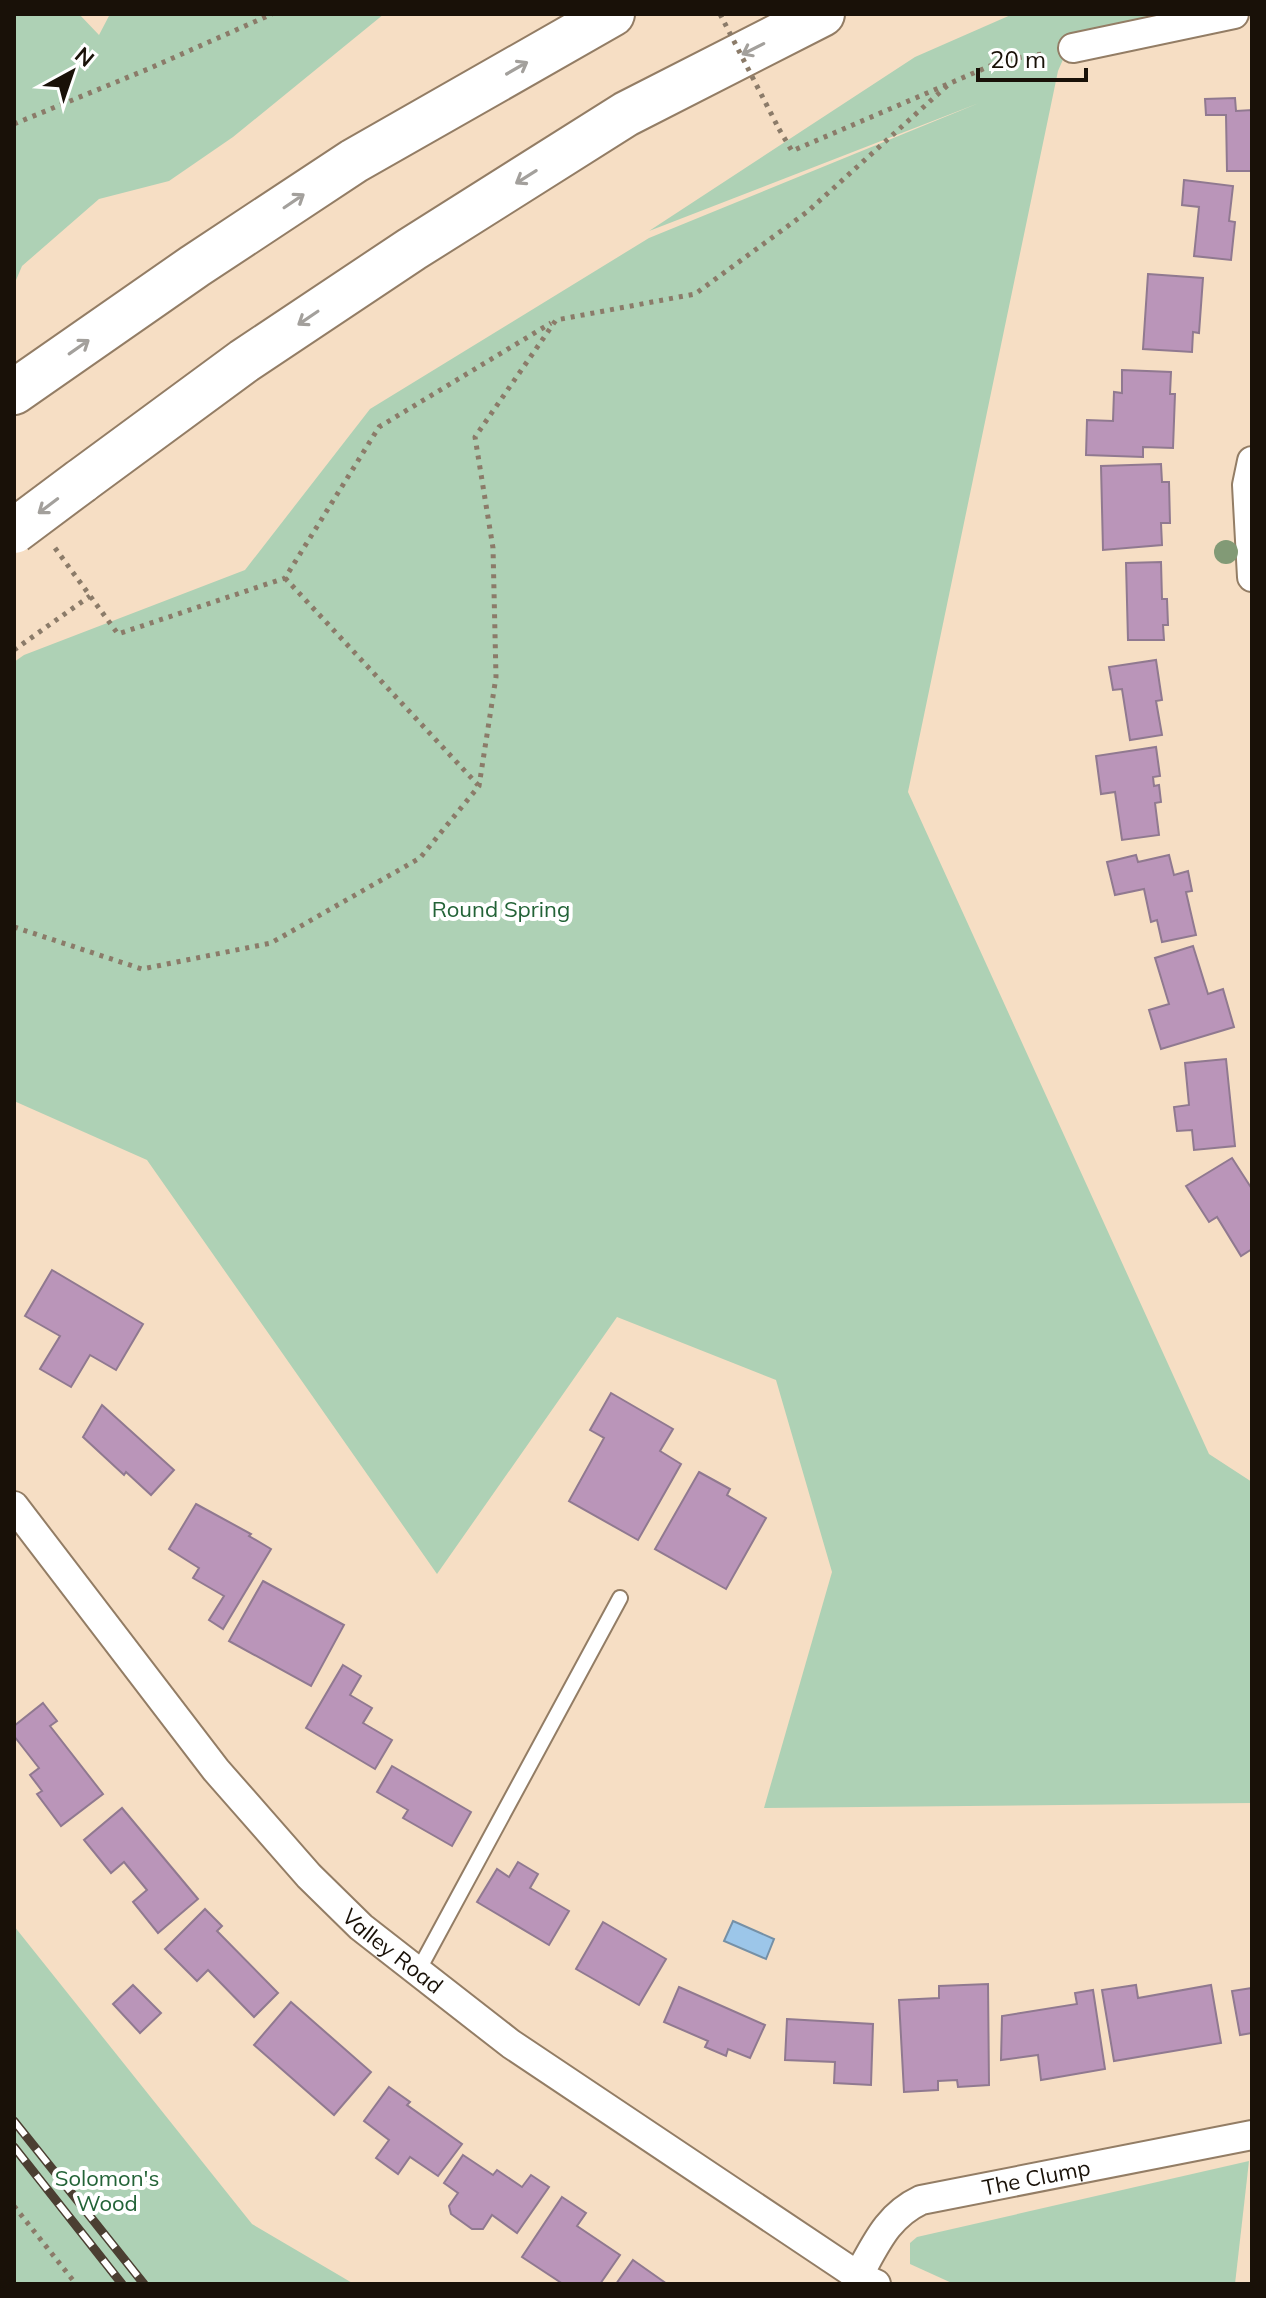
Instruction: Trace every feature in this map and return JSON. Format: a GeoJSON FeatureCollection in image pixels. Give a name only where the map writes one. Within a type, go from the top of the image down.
{"type":"FeatureCollection","features":[{"type":"Feature","properties":{"kind":"highway"},"geometry":{"type":"LineString","coordinates":[[14,392],[195,266],[354,161],[612,14]]}},
{"type":"Feature","properties":{"kind":"highway"},"geometry":{"type":"LineString","coordinates":[[31,534],[81,481],[257,353],[412,249],[626,114],[822,14]]}},
{"type":"Feature","properties":{"kind":"street"},"geometry":{"type":"LineString","coordinates":[[1073,48],[1234,14]]}},
{"type":"Feature","properties":{"kind":"street"},"geometry":{"type":"LineString","coordinates":[[1252,461],[1247,485],[1252,577]]}},
{"type":"Feature","properties":{"kind":"street","name":"Valley Road"},"geometry":{"type":"LineString","coordinates":[[14,1506],[216,1770],[309,1876],[361,1927],[511,2044],[867,2280]]}},
{"type":"Feature","properties":{"kind":"street","name":"The Clump"},"geometry":{"type":"LineString","coordinates":[[867,2280],[886,2226],[904,2208],[921,2200],[1252,2135]]}},
{"type":"Feature","properties":{"kind":"lane"},"geometry":{"type":"LineString","coordinates":[[417,1973],[620,1598]]}},
{"type":"Feature","properties":{"kind":"path"},"geometry":{"type":"LineString","coordinates":[[14,124],[272,14]]}},
{"type":"Feature","properties":{"kind":"path"},"geometry":{"type":"LineString","coordinates":[[720,14],[792,151],[1004,60],[1073,48]]}},
{"type":"Feature","properties":{"kind":"path"},"geometry":{"type":"LineString","coordinates":[[31,534],[90,596],[118,634],[285,578],[379,427],[556,320],[695,294],[807,212],[948,85]]}},
{"type":"Feature","properties":{"kind":"path"},"geometry":{"type":"LineString","coordinates":[[14,927],[142,969],[271,943],[420,858],[479,786],[496,677],[493,548],[475,437],[556,320]]}},
{"type":"Feature","properties":{"kind":"path"},"geometry":{"type":"LineString","coordinates":[[285,578],[479,786]]}},
{"type":"Feature","properties":{"kind":"path"},"geometry":{"type":"LineString","coordinates":[[14,650],[90,596]]}},
{"type":"Feature","properties":{"kind":"path"},"geometry":{"type":"LineString","coordinates":[[14,2206],[76,2284]]}},
{"type":"Feature","properties":{"kind":"green space"},"geometry":{"type":"Polygon","coordinates":[[[14,14],[79,14],[99,35],[110,14],[384,14],[233,137],[169,181],[99,199],[22,266],[14,285],[14,14]]]}},
{"type":"Feature","properties":{"kind":"green space","name":"Round Spring"},"geometry":{"type":"Polygon","coordinates":[[[1013,14],[1193,14],[1071,41],[1058,71],[908,792],[1209,1454],[1252,1482],[1252,1803],[764,1808],[832,1572],[776,1380],[617,1317],[437,1574],[147,1160],[14,1101],[14,662],[24,655],[245,570],[370,409],[649,238],[979,103],[649,231],[915,57],[1013,14]]]}},
{"type":"Feature","properties":{"kind":"green space","name":"Solomon's Wood"},"geometry":{"type":"Polygon","coordinates":[[[14,1926],[252,2224],[354,2284],[14,2284],[14,1926]]]}},
{"type":"Feature","properties":{"kind":"green space"},"geometry":{"type":"Polygon","coordinates":[[[1249,2161],[1235,2284],[954,2284],[910,2264],[910,2243],[917,2237],[1249,2161]]]}},
{"type":"Feature","properties":{"kind":"water"},"geometry":{"type":"Polygon","coordinates":[[[733,1921],[774,1939],[766,1959],[724,1941],[733,1921]]]}},
{"type":"Feature","properties":{"kind":"building"},"geometry":{"type":"Polygon","coordinates":[[[1235,98],[1236,111],[1252,110],[1252,171],[1227,171],[1226,115],[1206,115],[1205,99],[1235,98]]]}},
{"type":"Feature","properties":{"kind":"building"},"geometry":{"type":"Polygon","coordinates":[[[1184,180],[1233,186],[1229,221],[1235,222],[1231,260],[1194,256],[1199,207],[1182,205],[1184,180]]]}},
{"type":"Feature","properties":{"kind":"building"},"geometry":{"type":"Polygon","coordinates":[[[1148,274],[1203,278],[1199,333],[1193,332],[1192,352],[1143,349],[1148,274]]]}},
{"type":"Feature","properties":{"kind":"building"},"geometry":{"type":"Polygon","coordinates":[[[1122,370],[1171,372],[1170,394],[1175,394],[1173,448],[1143,447],[1143,457],[1086,455],[1087,420],[1113,421],[1114,392],[1122,393],[1122,370]]]}},
{"type":"Feature","properties":{"kind":"building"},"geometry":{"type":"Polygon","coordinates":[[[1161,464],[1162,482],[1169,482],[1170,523],[1161,523],[1162,545],[1103,550],[1101,466],[1161,464]]]}},
{"type":"Feature","properties":{"kind":"building"},"geometry":{"type":"Polygon","coordinates":[[[1161,562],[1162,599],[1167,599],[1168,625],[1163,625],[1164,640],[1128,640],[1126,563],[1161,562]]]}},
{"type":"Feature","properties":{"kind":"building"},"geometry":{"type":"Polygon","coordinates":[[[1156,660],[1162,700],[1156,701],[1162,735],[1130,740],[1122,689],[1113,690],[1109,667],[1156,660]]]}},
{"type":"Feature","properties":{"kind":"building"},"geometry":{"type":"Polygon","coordinates":[[[1156,747],[1160,776],[1153,777],[1154,786],[1159,785],[1161,802],[1155,803],[1159,835],[1122,840],[1115,792],[1101,794],[1096,756],[1156,747]]]}},
{"type":"Feature","properties":{"kind":"building"},"geometry":{"type":"Polygon","coordinates":[[[1136,855],[1138,862],[1169,855],[1174,875],[1188,871],[1192,891],[1186,892],[1196,935],[1162,942],[1157,920],[1151,922],[1144,889],[1115,895],[1107,862],[1136,855]]]}},
{"type":"Feature","properties":{"kind":"building"},"geometry":{"type":"Polygon","coordinates":[[[1193,946],[1208,994],[1223,989],[1234,1027],[1161,1049],[1149,1010],[1169,1004],[1155,958],[1193,946]]]}},
{"type":"Feature","properties":{"kind":"building"},"geometry":{"type":"Polygon","coordinates":[[[1226,1059],[1235,1146],[1194,1150],[1192,1130],[1177,1131],[1174,1107],[1189,1105],[1185,1063],[1226,1059]]]}},
{"type":"Feature","properties":{"kind":"building"},"geometry":{"type":"Polygon","coordinates":[[[1232,1158],[1252,1189],[1252,1249],[1241,1256],[1217,1217],[1209,1222],[1186,1186],[1232,1158]]]}},
{"type":"Feature","properties":{"kind":"building"},"geometry":{"type":"Polygon","coordinates":[[[52,1270],[143,1324],[116,1370],[90,1355],[71,1387],[40,1369],[60,1336],[25,1316],[52,1270]]]}},
{"type":"Feature","properties":{"kind":"building"},"geometry":{"type":"Polygon","coordinates":[[[611,1393],[673,1429],[660,1451],[681,1464],[638,1540],[569,1501],[604,1438],[590,1430],[611,1393]]]}},
{"type":"Feature","properties":{"kind":"building"},"geometry":{"type":"Polygon","coordinates":[[[102,1405],[174,1470],[151,1495],[83,1437],[102,1405]]]}},
{"type":"Feature","properties":{"kind":"building"},"geometry":{"type":"Polygon","coordinates":[[[699,1472],[730,1489],[727,1495],[766,1518],[726,1589],[655,1549],[699,1472]]]}},
{"type":"Feature","properties":{"kind":"building"},"geometry":{"type":"Polygon","coordinates":[[[196,1504],[251,1534],[249,1536],[271,1549],[223,1629],[209,1620],[224,1596],[193,1578],[199,1568],[169,1549],[196,1504]]]}},
{"type":"Feature","properties":{"kind":"building"},"geometry":{"type":"Polygon","coordinates":[[[263,1581],[344,1625],[311,1686],[229,1641],[263,1581]]]}},
{"type":"Feature","properties":{"kind":"building"},"geometry":{"type":"Polygon","coordinates":[[[343,1665],[361,1676],[350,1695],[372,1708],[363,1723],[392,1740],[375,1769],[306,1728],[343,1665]]]}},
{"type":"Feature","properties":{"kind":"building"},"geometry":{"type":"Polygon","coordinates":[[[43,1703],[57,1721],[50,1726],[103,1794],[61,1826],[37,1794],[42,1791],[30,1775],[39,1768],[14,1736],[14,1726],[43,1703]]]}},
{"type":"Feature","properties":{"kind":"building"},"geometry":{"type":"Polygon","coordinates":[[[392,1766],[471,1812],[452,1846],[403,1818],[408,1810],[377,1792],[392,1766]]]}},
{"type":"Feature","properties":{"kind":"building"},"geometry":{"type":"Polygon","coordinates":[[[122,1808],[198,1899],[158,1933],[133,1902],[147,1890],[124,1862],[111,1873],[84,1840],[122,1808]]]}},
{"type":"Feature","properties":{"kind":"building"},"geometry":{"type":"Polygon","coordinates":[[[518,1862],[538,1874],[530,1888],[569,1911],[549,1945],[477,1902],[497,1869],[509,1877],[518,1862]]]}},
{"type":"Feature","properties":{"kind":"building"},"geometry":{"type":"Polygon","coordinates":[[[205,1909],[222,1926],[217,1931],[278,1993],[254,2017],[208,1970],[197,1981],[165,1949],[205,1909]]]}},
{"type":"Feature","properties":{"kind":"building"},"geometry":{"type":"Polygon","coordinates":[[[603,1922],[666,1959],[639,2005],[576,1969],[603,1922]]]}},
{"type":"Feature","properties":{"kind":"building"},"geometry":{"type":"Polygon","coordinates":[[[988,1984],[989,2085],[958,2087],[957,2080],[938,2081],[938,2090],[904,2092],[899,2000],[939,1998],[939,1986],[988,1984]]]}},
{"type":"Feature","properties":{"kind":"building"},"geometry":{"type":"Polygon","coordinates":[[[133,1985],[161,2013],[140,2033],[113,2004],[133,1985]]]}},
{"type":"Feature","properties":{"kind":"building"},"geometry":{"type":"Polygon","coordinates":[[[1136,1985],[1138,1998],[1211,1985],[1221,2043],[1114,2061],[1102,1990],[1136,1985]]]}},
{"type":"Feature","properties":{"kind":"building"},"geometry":{"type":"Polygon","coordinates":[[[679,1987],[765,2025],[750,2058],[728,2049],[726,2056],[705,2047],[708,2041],[664,2022],[679,1987]]]}},
{"type":"Feature","properties":{"kind":"building"},"geometry":{"type":"Polygon","coordinates":[[[1252,1988],[1252,2033],[1240,2035],[1232,1991],[1252,1988]]]}},
{"type":"Feature","properties":{"kind":"building"},"geometry":{"type":"Polygon","coordinates":[[[1093,1990],[1105,2069],[1041,2080],[1038,2055],[1001,2060],[1002,2016],[1077,2004],[1075,1993],[1093,1990]]]}},
{"type":"Feature","properties":{"kind":"building"},"geometry":{"type":"Polygon","coordinates":[[[291,2002],[371,2072],[334,2115],[254,2045],[291,2002]]]}},
{"type":"Feature","properties":{"kind":"building"},"geometry":{"type":"Polygon","coordinates":[[[787,2019],[873,2024],[871,2085],[834,2083],[835,2062],[785,2060],[787,2019]]]}},
{"type":"Feature","properties":{"kind":"building"},"geometry":{"type":"Polygon","coordinates":[[[389,2087],[410,2102],[407,2105],[462,2144],[438,2176],[410,2157],[398,2174],[376,2158],[389,2140],[364,2121],[389,2087]]]}},
{"type":"Feature","properties":{"kind":"building"},"geometry":{"type":"Polygon","coordinates":[[[463,2155],[493,2175],[497,2170],[522,2187],[531,2175],[549,2187],[517,2233],[492,2215],[483,2229],[472,2229],[451,2214],[449,2206],[458,2193],[444,2183],[463,2155]]]}},
{"type":"Feature","properties":{"kind":"building"},"geometry":{"type":"Polygon","coordinates":[[[562,2197],[586,2213],[577,2226],[620,2255],[600,2284],[563,2284],[522,2257],[562,2197]]]}},
{"type":"Feature","properties":{"kind":"building"},"geometry":{"type":"Polygon","coordinates":[[[633,2260],[667,2284],[616,2284],[633,2260]]]}},
{"type":"Feature","properties":{"kind":"railway"},"geometry":{"type":"LineString","coordinates":[[14,2121],[144,2284]]}},
{"type":"Feature","properties":{"kind":"railway"},"geometry":{"type":"LineString","coordinates":[[14,2147],[122,2284]]}}]}
